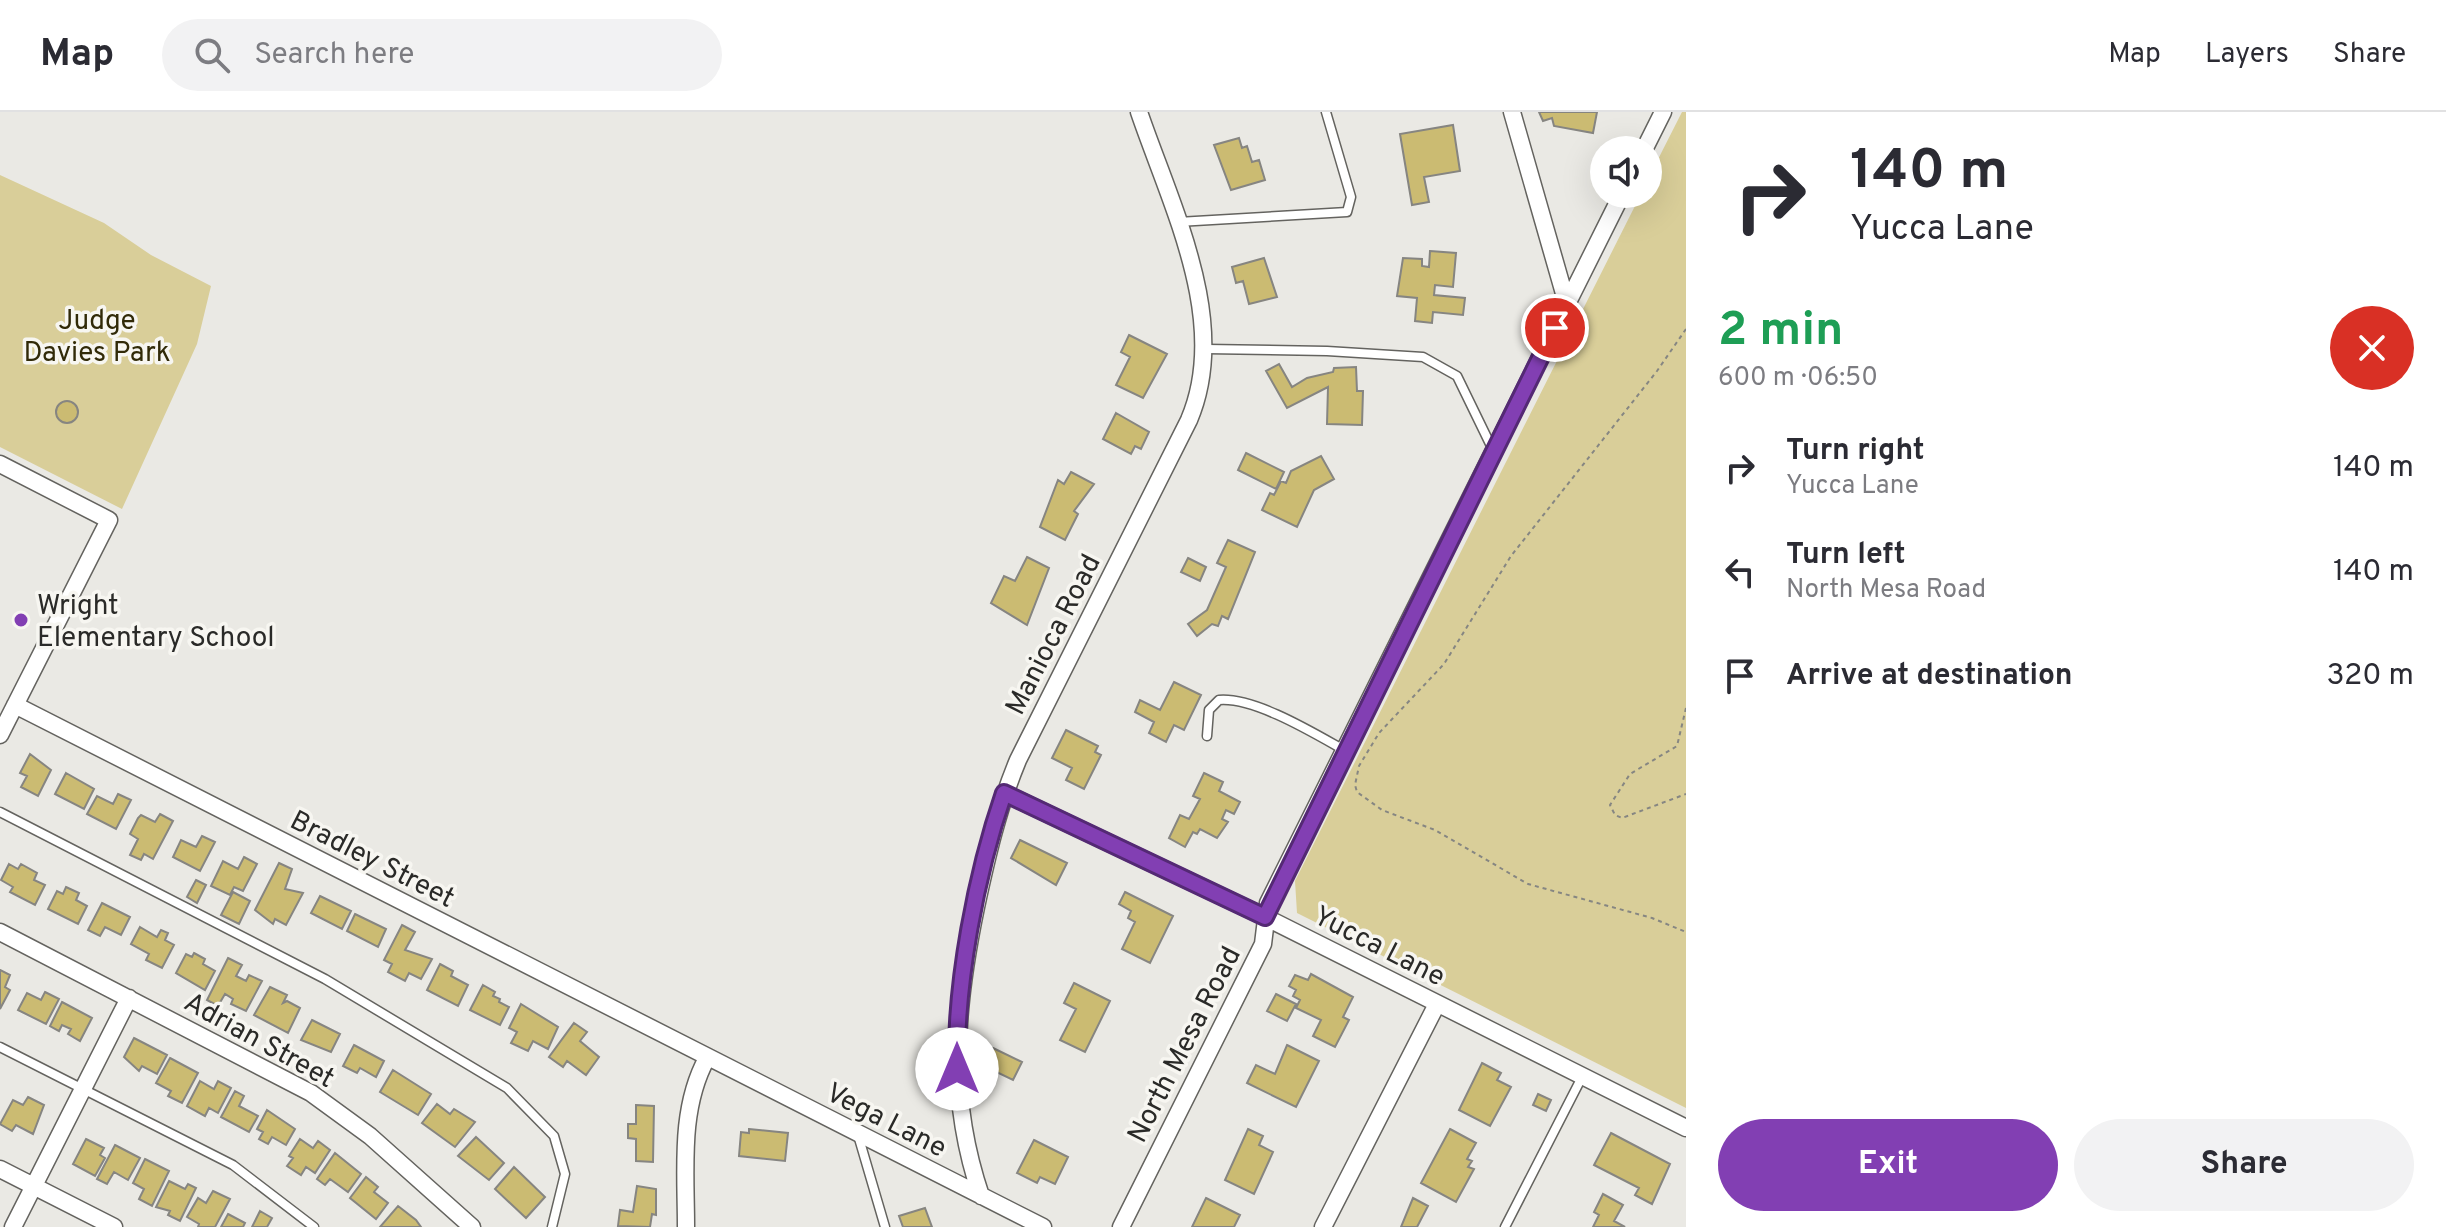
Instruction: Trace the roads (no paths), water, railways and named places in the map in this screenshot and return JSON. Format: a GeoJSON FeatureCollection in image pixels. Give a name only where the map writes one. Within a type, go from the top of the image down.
{"type":"FeatureCollection","features":[{"type":"Feature","properties":{"kind":"street","name":"Manioca Road"},"geometry":{"type":"LineString","coordinates":[[981,1196],[960,1114],[956,1033],[974,917],[1004,793],[1189,420],[1201,387],[1206,349],[1200,299],[1139,112]]}},
{"type":"Feature","properties":{"kind":"street"},"geometry":{"type":"LineString","coordinates":[[1512,112],[1567,304]]}},
{"type":"Feature","properties":{"kind":"street"},"geometry":{"type":"LineString","coordinates":[[1651,136],[1663,112]]}},
{"type":"Feature","properties":{"kind":"street","name":"North Mesa Road"},"geometry":{"type":"LineString","coordinates":[[1121,1227],[1263,944],[1265,917],[1344,751],[1615,208]]}},
{"type":"Feature","properties":{"kind":"street"},"geometry":{"type":"LineString","coordinates":[[0,464],[109,520],[0,735]]}},
{"type":"Feature","properties":{"kind":"street","name":"Bradley Street"},"geometry":{"type":"LineString","coordinates":[[15,705],[707,1058]]}},
{"type":"Feature","properties":{"kind":"street","name":"Yucca Lane"},"geometry":{"type":"LineString","coordinates":[[1004,793],[1265,917],[1686,1128]]}},
{"type":"Feature","properties":{"kind":"street","name":"Adrian Street"},"geometry":{"type":"LineString","coordinates":[[0,932],[311,1093],[370,1136],[472,1227]]}},
{"type":"Feature","properties":{"kind":"street"},"geometry":{"type":"LineString","coordinates":[[13,1227],[129,998]]}},
{"type":"Feature","properties":{"kind":"street"},"geometry":{"type":"LineString","coordinates":[[1323,1227],[1437,1004]]}},
{"type":"Feature","properties":{"kind":"street"},"geometry":{"type":"LineString","coordinates":[[686,1227],[686,1129],[694,1082],[707,1058]]}},
{"type":"Feature","properties":{"kind":"street","name":"Vega Lane"},"geometry":{"type":"LineString","coordinates":[[707,1058],[1043,1227]]}},
{"type":"Feature","properties":{"kind":"street"},"geometry":{"type":"LineString","coordinates":[[0,1169],[114,1227]]}},
{"type":"Feature","properties":{"kind":"lane"},"geometry":{"type":"LineString","coordinates":[[1177,222],[1347,212],[1351,197],[1326,112]]}},
{"type":"Feature","properties":{"kind":"lane"},"geometry":{"type":"LineString","coordinates":[[1206,349],[1327,351],[1423,357],[1457,376],[1494,451]]}},
{"type":"Feature","properties":{"kind":"lane"},"geometry":{"type":"LineString","coordinates":[[1207,736],[1209,710],[1219,700],[1232,699],[1306,729],[1344,751]]}},
{"type":"Feature","properties":{"kind":"lane"},"geometry":{"type":"LineString","coordinates":[[0,812],[325,979],[507,1088],[554,1136],[565,1174],[552,1227]]}},
{"type":"Feature","properties":{"kind":"lane"},"geometry":{"type":"LineString","coordinates":[[0,1047],[233,1165],[314,1227]]}},
{"type":"Feature","properties":{"kind":"lane"},"geometry":{"type":"LineString","coordinates":[[1505,1227],[1582,1076]]}},
{"type":"Feature","properties":{"kind":"lane"},"geometry":{"type":"LineString","coordinates":[[858,1134],[885,1227]]}},
{"type":"Feature","properties":{"kind":"place","name":"Wright Elementary School"},"geometry":{"type":"Point","coordinates":[21,620]}},
{"type":"Feature","properties":{"kind":"park label","name":"Judge Davies Park"},"geometry":{"type":"Point","coordinates":[97,335]}}]}
